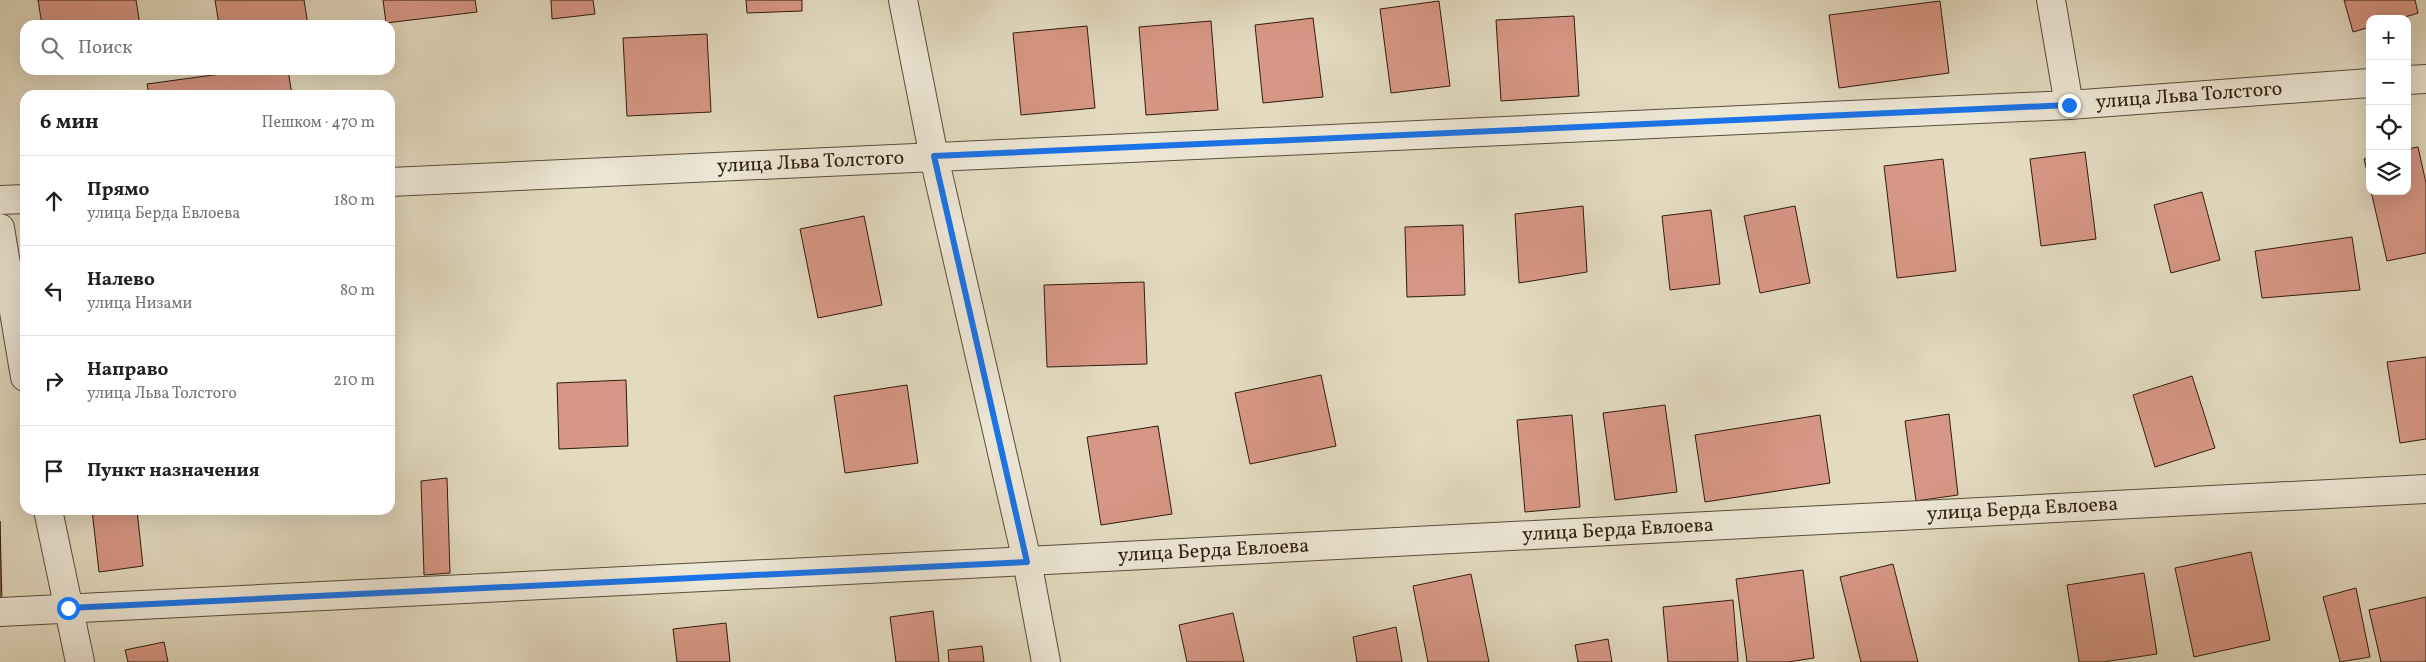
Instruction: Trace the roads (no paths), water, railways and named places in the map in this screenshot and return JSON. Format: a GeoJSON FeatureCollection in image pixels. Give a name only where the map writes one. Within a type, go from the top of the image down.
{"type":"FeatureCollection","features":[{"type":"Feature","properties":{"kind":"street"},"geometry":{"type":"LineString","coordinates":[[903,0],[934,156],[1027,562],[1046,662]]}},
{"type":"Feature","properties":{"kind":"street"},"geometry":{"type":"LineString","coordinates":[[2051,0],[2069,105]]}},
{"type":"Feature","properties":{"kind":"street"},"geometry":{"type":"LineString","coordinates":[[2411,80],[2426,79]]}},
{"type":"Feature","properties":{"kind":"street","name":"улица Льва Толстого"},"geometry":{"type":"LineString","coordinates":[[395,182],[2069,105],[2366,83]]}},
{"type":"Feature","properties":{"kind":"street"},"geometry":{"type":"LineString","coordinates":[[0,200],[20,199]]}},
{"type":"Feature","properties":{"kind":"street"},"geometry":{"type":"LineString","coordinates":[[0,228],[20,347]]}},
{"type":"Feature","properties":{"kind":"street","name":"улица Берда Евлоева"},"geometry":{"type":"LineString","coordinates":[[0,612],[1027,562],[2426,489]]}},
{"type":"Feature","properties":{"kind":"street"},"geometry":{"type":"LineString","coordinates":[[49,515],[80,662]]}}]}
